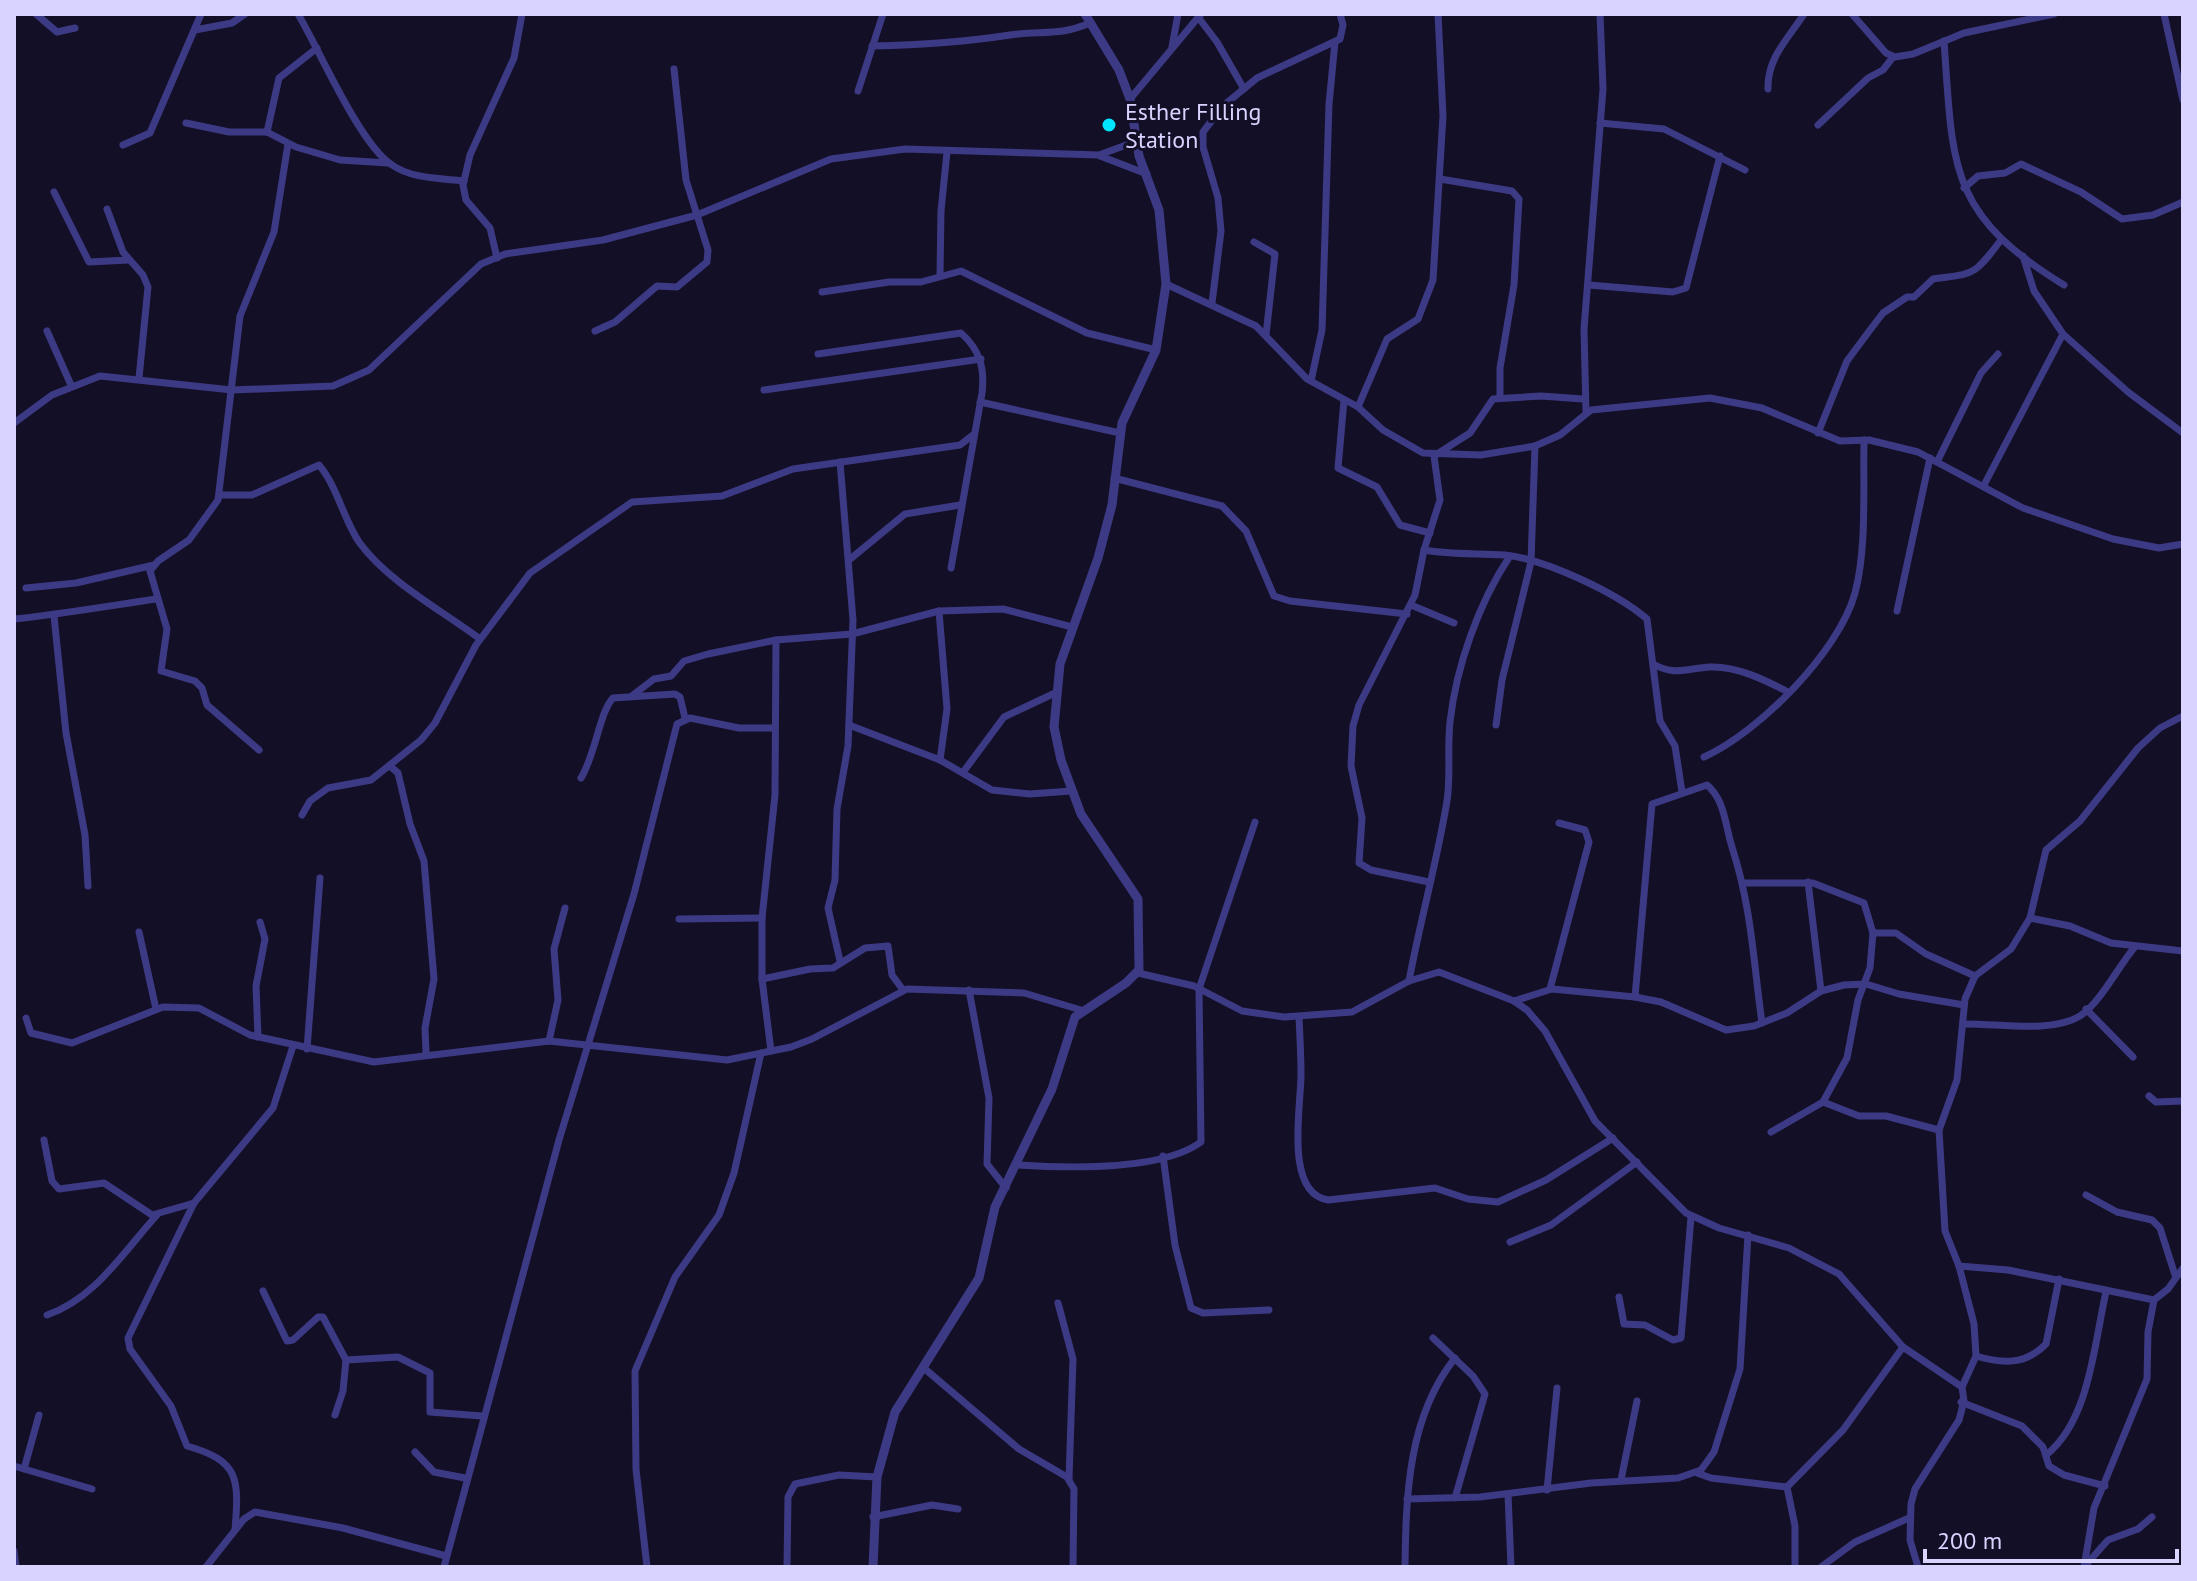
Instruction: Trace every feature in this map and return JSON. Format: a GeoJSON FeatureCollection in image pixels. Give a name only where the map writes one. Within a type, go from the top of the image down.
{"type":"FeatureCollection","features":[{"type":"Feature","properties":{"kind":"street"},"geometry":{"type":"LineString","coordinates":[[36,14],[57,32],[75,28]]}},
{"type":"Feature","properties":{"kind":"street"},"geometry":{"type":"LineString","coordinates":[[123,145],[150,133],[201,14]]}},
{"type":"Feature","properties":{"kind":"street"},"geometry":{"type":"LineString","coordinates":[[195,30],[232,23],[245,14]]}},
{"type":"Feature","properties":{"kind":"street"},"geometry":{"type":"LineString","coordinates":[[298,14],[366,135],[388,163]]}},
{"type":"Feature","properties":{"kind":"street"},"geometry":{"type":"LineString","coordinates":[[497,258],[488,225],[463,193],[464,181],[470,155],[498,101],[514,58],[522,14]]}},
{"type":"Feature","properties":{"kind":"street"},"geometry":{"type":"LineString","coordinates":[[858,91],[883,14]]}},
{"type":"Feature","properties":{"kind":"street"},"geometry":{"type":"LineString","coordinates":[[1172,51],[1178,14]]}},
{"type":"Feature","properties":{"kind":"street"},"geometry":{"type":"LineString","coordinates":[[1212,303],[1221,231],[1218,198],[1202,136],[1211,119],[1244,89],[1281,64],[1341,38],[1340,14]]}},
{"type":"Feature","properties":{"kind":"street"},"geometry":{"type":"LineString","coordinates":[[1358,407],[1387,339],[1399,328],[1416,321],[1424,307],[1436,257],[1443,116],[1438,14]]}},
{"type":"Feature","properties":{"kind":"street"},"geometry":{"type":"LineString","coordinates":[[1586,413],[1583,399],[1603,69],[1600,14]]}},
{"type":"Feature","properties":{"kind":"street"},"geometry":{"type":"LineString","coordinates":[[1768,89],[1767,72],[1772,60],[1804,14]]}},
{"type":"Feature","properties":{"kind":"street"},"geometry":{"type":"LineString","coordinates":[[1852,14],[1893,57]]}},
{"type":"Feature","properties":{"kind":"street"},"geometry":{"type":"LineString","coordinates":[[1818,125],[1868,78],[1883,70],[1893,57],[1913,54],[1964,33],[2051,14]]}},
{"type":"Feature","properties":{"kind":"street"},"geometry":{"type":"LineString","coordinates":[[2164,14],[2183,100]]}},
{"type":"Feature","properties":{"kind":"street"},"geometry":{"type":"LineString","coordinates":[[1130,99],[1199,16],[1244,89]]}},
{"type":"Feature","properties":{"kind":"street"},"geometry":{"type":"LineString","coordinates":[[872,46],[968,43],[1025,33],[1057,34],[1088,18],[1119,70],[1130,99],[1137,141],[1159,210],[1166,284],[1156,350],[1120,433],[1112,505],[1072,627],[1055,693],[1054,727],[1071,791],[1089,830],[1131,883],[1138,899],[1141,932],[1138,973]]}},
{"type":"Feature","properties":{"kind":"street"},"geometry":{"type":"LineString","coordinates":[[1944,41],[1950,123],[1964,188],[1984,223],[2001,240],[2064,285]]}},
{"type":"Feature","properties":{"kind":"street"},"geometry":{"type":"LineString","coordinates":[[1311,381],[1322,330],[1329,104],[1335,42]]}},
{"type":"Feature","properties":{"kind":"street"},"geometry":{"type":"LineString","coordinates":[[267,132],[279,78],[317,48]]}},
{"type":"Feature","properties":{"kind":"street"},"geometry":{"type":"LineString","coordinates":[[595,331],[615,322],[657,286],[677,287],[704,268],[709,252],[686,180],[674,69]]}},
{"type":"Feature","properties":{"kind":"street"},"geometry":{"type":"LineString","coordinates":[[186,123],[229,132],[267,132],[288,144],[340,160],[388,163],[416,175],[464,181]]}},
{"type":"Feature","properties":{"kind":"street"},"geometry":{"type":"LineString","coordinates":[[1600,123],[1664,129],[1745,170]]}},
{"type":"Feature","properties":{"kind":"street"},"geometry":{"type":"LineString","coordinates":[[1099,155],[1137,141]]}},
{"type":"Feature","properties":{"kind":"street"},"geometry":{"type":"LineString","coordinates":[[26,588],[76,583],[154,565],[189,540],[220,495],[241,309],[257,280],[274,232],[288,144]]}},
{"type":"Feature","properties":{"kind":"street"},"geometry":{"type":"LineString","coordinates":[[14,423],[71,385],[100,376],[232,390],[315,388],[350,380],[369,370],[478,266],[497,258],[603,240],[697,215],[831,159],[905,149],[1099,155],[1147,174]]}},
{"type":"Feature","properties":{"kind":"street"},"geometry":{"type":"LineString","coordinates":[[940,276],[941,211],[947,152]]}},
{"type":"Feature","properties":{"kind":"street"},"geometry":{"type":"LineString","coordinates":[[1589,285],[1673,292],[1686,288],[1720,156]]}},
{"type":"Feature","properties":{"kind":"street"},"geometry":{"type":"LineString","coordinates":[[1964,188],[1978,176],[2005,173],[2021,164],[2081,192],[2122,219],[2153,215],[2183,202]]}},
{"type":"Feature","properties":{"kind":"street"},"geometry":{"type":"LineString","coordinates":[[1440,179],[1512,191],[1519,199],[1514,285],[1500,368],[1500,397]]}},
{"type":"Feature","properties":{"kind":"street"},"geometry":{"type":"LineString","coordinates":[[54,192],[89,262],[129,260]]}},
{"type":"Feature","properties":{"kind":"street"},"geometry":{"type":"LineString","coordinates":[[107,209],[129,260],[143,275],[148,287],[139,378]]}},
{"type":"Feature","properties":{"kind":"street"},"geometry":{"type":"LineString","coordinates":[[1818,433],[1847,361],[1883,313],[1907,297],[1914,297],[1933,279],[1955,279],[1972,274],[2001,240]]}},
{"type":"Feature","properties":{"kind":"street"},"geometry":{"type":"LineString","coordinates":[[1254,242],[1275,254],[1266,335]]}},
{"type":"Feature","properties":{"kind":"street"},"geometry":{"type":"LineString","coordinates":[[2023,256],[2034,291],[2063,334],[2128,392],[2183,433]]}},
{"type":"Feature","properties":{"kind":"street"},"geometry":{"type":"LineString","coordinates":[[822,292],[889,282],[921,282],[955,271],[971,275],[1087,333],[1156,350]]}},
{"type":"Feature","properties":{"kind":"street"},"geometry":{"type":"LineString","coordinates":[[1166,284],[1252,323],[1311,381],[1358,407],[1406,445],[1434,456],[1481,455],[1535,446],[1565,432],[1586,413],[1602,407],[1710,398],[1762,408],[1840,441],[1864,440],[1918,452],[2023,508],[2113,539],[2159,548],[2183,544]]}},
{"type":"Feature","properties":{"kind":"street"},"geometry":{"type":"LineString","coordinates":[[47,331],[71,385]]}},
{"type":"Feature","properties":{"kind":"street"},"geometry":{"type":"LineString","coordinates":[[818,354],[961,333],[981,359],[985,369],[951,568]]}},
{"type":"Feature","properties":{"kind":"street"},"geometry":{"type":"LineString","coordinates":[[1984,485],[2063,334]]}},
{"type":"Feature","properties":{"kind":"street"},"geometry":{"type":"LineString","coordinates":[[1897,611],[1933,460],[1981,373],[1998,354]]}},
{"type":"Feature","properties":{"kind":"street"},"geometry":{"type":"LineString","coordinates":[[764,390],[981,359]]}},
{"type":"Feature","properties":{"kind":"street"},"geometry":{"type":"LineString","coordinates":[[1434,456],[1468,434],[1488,403],[1500,397],[1583,399]]}},
{"type":"Feature","properties":{"kind":"street"},"geometry":{"type":"LineString","coordinates":[[1344,400],[1337,467],[1377,487],[1400,525],[1430,533]]}},
{"type":"Feature","properties":{"kind":"street"},"geometry":{"type":"LineString","coordinates":[[980,402],[1120,433]]}},
{"type":"Feature","properties":{"kind":"street"},"geometry":{"type":"LineString","coordinates":[[302,815],[310,801],[328,788],[346,782],[369,780],[429,732],[480,639],[530,573],[632,502],[722,496],[774,474],[960,445],[973,435]]}},
{"type":"Feature","properties":{"kind":"street"},"geometry":{"type":"LineString","coordinates":[[1704,757],[1740,736],[1788,692],[1827,648],[1854,595],[1861,549],[1864,440]]}},
{"type":"Feature","properties":{"kind":"street"},"geometry":{"type":"LineString","coordinates":[[1496,725],[1502,680],[1531,562],[1535,446]]}},
{"type":"Feature","properties":{"kind":"street"},"geometry":{"type":"LineString","coordinates":[[1429,882],[1360,864],[1361,807],[1351,766],[1357,710],[1411,605],[1440,500],[1434,456]]}},
{"type":"Feature","properties":{"kind":"street"},"geometry":{"type":"LineString","coordinates":[[840,462],[852,634],[849,725],[837,809],[835,880],[828,913],[840,961]]}},
{"type":"Feature","properties":{"kind":"street"},"geometry":{"type":"LineString","coordinates":[[220,495],[252,495],[319,465],[362,546],[399,583],[447,613],[480,639]]}},
{"type":"Feature","properties":{"kind":"street"},"geometry":{"type":"LineString","coordinates":[[1114,478],[1222,506],[1246,531],[1274,596],[1290,601],[1350,605],[1407,614]]}},
{"type":"Feature","properties":{"kind":"street"},"geometry":{"type":"LineString","coordinates":[[849,560],[905,514],[960,505]]}},
{"type":"Feature","properties":{"kind":"street"},"geometry":{"type":"LineString","coordinates":[[1424,550],[1462,556],[1510,556],[1531,562],[1586,583],[1643,615],[1651,630],[1660,721],[1675,746],[1682,792]]}},
{"type":"Feature","properties":{"kind":"street"},"geometry":{"type":"LineString","coordinates":[[1409,981],[1449,786],[1450,725],[1457,686],[1481,611],[1510,556]]}},
{"type":"Feature","properties":{"kind":"street"},"geometry":{"type":"LineString","coordinates":[[154,565],[151,579],[167,629],[161,671],[195,681],[202,688],[207,705],[259,750]]}},
{"type":"Feature","properties":{"kind":"street"},"geometry":{"type":"LineString","coordinates":[[14,619],[54,616],[98,605],[156,599]]}},
{"type":"Feature","properties":{"kind":"street"},"geometry":{"type":"LineString","coordinates":[[1411,605],[1454,623]]}},
{"type":"Feature","properties":{"kind":"street"},"geometry":{"type":"LineString","coordinates":[[633,695],[654,679],[671,676],[684,661],[776,640],[852,634],[939,611],[1003,609],[1072,627]]}},
{"type":"Feature","properties":{"kind":"street"},"geometry":{"type":"LineString","coordinates":[[939,611],[947,709],[940,760]]}},
{"type":"Feature","properties":{"kind":"street"},"geometry":{"type":"LineString","coordinates":[[54,616],[66,733],[85,835],[88,886]]}},
{"type":"Feature","properties":{"kind":"street"},"geometry":{"type":"LineString","coordinates":[[771,1051],[762,979],[762,918],[775,795],[776,640]]}},
{"type":"Feature","properties":{"kind":"street"},"geometry":{"type":"LineString","coordinates":[[1655,665],[1673,672],[1723,668],[1755,676],[1788,692]]}},
{"type":"Feature","properties":{"kind":"street"},"geometry":{"type":"LineString","coordinates":[[964,771],[1004,717],[1055,693]]}},
{"type":"Feature","properties":{"kind":"street"},"geometry":{"type":"LineString","coordinates":[[581,778],[595,751],[607,705],[613,698],[677,694],[685,718]]}},
{"type":"Feature","properties":{"kind":"street"},"geometry":{"type":"LineString","coordinates":[[1918,1567],[1909,1518],[1915,1489],[1959,1420],[1962,1387],[1976,1356],[1974,1324],[1959,1266],[1945,1231],[1939,1130],[1957,1080],[1964,1005],[1975,976],[2011,949],[2030,918],[2046,850],[2080,821],[2138,748],[2160,728],[2183,716]]}},
{"type":"Feature","properties":{"kind":"street"},"geometry":{"type":"LineString","coordinates":[[444,1567],[465,1478],[501,1360],[587,1044],[634,894],[677,724],[685,718],[739,728],[775,728]]}},
{"type":"Feature","properties":{"kind":"street"},"geometry":{"type":"LineString","coordinates":[[849,725],[940,760],[998,791],[1030,794],[1071,791]]}},
{"type":"Feature","properties":{"kind":"street"},"geometry":{"type":"LineString","coordinates":[[390,766],[398,773],[410,824],[424,861],[434,979],[425,1028],[426,1053]]}},
{"type":"Feature","properties":{"kind":"street"},"geometry":{"type":"LineString","coordinates":[[1635,997],[1652,804],[1707,785],[1715,793],[1745,883],[1756,953],[1762,1023]]}},
{"type":"Feature","properties":{"kind":"street"},"geometry":{"type":"LineString","coordinates":[[1018,1165],[1087,1168],[1163,1156],[1202,1141],[1199,989],[1255,822]]}},
{"type":"Feature","properties":{"kind":"street"},"geometry":{"type":"LineString","coordinates":[[1550,989],[1589,842],[1585,830],[1559,823]]}},
{"type":"Feature","properties":{"kind":"street"},"geometry":{"type":"LineString","coordinates":[[307,1049],[320,878]]}},
{"type":"Feature","properties":{"kind":"street"},"geometry":{"type":"LineString","coordinates":[[1745,883],[1808,882],[1835,889],[1864,903],[1873,933],[1866,984],[1858,1000],[1847,1058],[1823,1102],[1771,1132]]}},
{"type":"Feature","properties":{"kind":"street"},"geometry":{"type":"LineString","coordinates":[[1808,882],[1821,991]]}},
{"type":"Feature","properties":{"kind":"street"},"geometry":{"type":"LineString","coordinates":[[549,1041],[558,1000],[554,949],[565,908]]}},
{"type":"Feature","properties":{"kind":"street"},"geometry":{"type":"LineString","coordinates":[[679,919],[762,918]]}},
{"type":"Feature","properties":{"kind":"street"},"geometry":{"type":"LineString","coordinates":[[2030,918],[2070,926],[2111,943],[2134,948],[2183,951]]}},
{"type":"Feature","properties":{"kind":"street"},"geometry":{"type":"LineString","coordinates":[[258,1037],[256,986],[265,939],[260,922]]}},
{"type":"Feature","properties":{"kind":"street"},"geometry":{"type":"LineString","coordinates":[[139,932],[156,1009]]}},
{"type":"Feature","properties":{"kind":"street"},"geometry":{"type":"LineString","coordinates":[[1873,933],[1896,933],[1926,954],[1975,976]]}},
{"type":"Feature","properties":{"kind":"street"},"geometry":{"type":"LineString","coordinates":[[762,979],[810,969],[831,969],[870,946],[887,946],[892,975],[903,990]]}},
{"type":"Feature","properties":{"kind":"street"},"geometry":{"type":"LineString","coordinates":[[1963,1024],[2049,1025],[2079,1016],[2134,948]]}},
{"type":"Feature","properties":{"kind":"street"},"geometry":{"type":"LineString","coordinates":[[873,1567],[877,1477],[895,1412],[925,1369],[979,1278],[995,1207],[1018,1165],[1052,1089],[1071,1027],[1081,1010],[1138,973],[1199,989],[1242,1011],[1299,1018],[1352,1012],[1409,981],[1444,972],[1514,1001],[1527,1010],[1545,1031],[1595,1121],[1691,1217],[1789,1248],[1839,1274],[1903,1347],[1962,1387]]}},
{"type":"Feature","properties":{"kind":"street"},"geometry":{"type":"LineString","coordinates":[[1514,1001],[1550,989],[1635,997],[1661,1002],[1723,1030],[1742,1030],[1762,1023],[1787,1013],[1821,991],[1866,984],[1899,994],[1964,1005]]}},
{"type":"Feature","properties":{"kind":"street"},"geometry":{"type":"LineString","coordinates":[[26,1018],[31,1033],[68,1044],[156,1009],[179,1005],[199,1008],[258,1037],[367,1062],[426,1053],[468,1053],[549,1041],[703,1060],[761,1053],[812,1039],[903,990],[1024,993],[1081,1010]]}},
{"type":"Feature","properties":{"kind":"street"},"geometry":{"type":"LineString","coordinates":[[969,990],[989,1098],[987,1164],[1006,1188]]}},
{"type":"Feature","properties":{"kind":"street"},"geometry":{"type":"LineString","coordinates":[[2086,1009],[2133,1057]]}},
{"type":"Feature","properties":{"kind":"street"},"geometry":{"type":"LineString","coordinates":[[1299,1018],[1298,1146],[1306,1182],[1319,1198],[1328,1200],[1435,1188],[1468,1199],[1498,1202],[1546,1180],[1613,1138]]}},
{"type":"Feature","properties":{"kind":"street"},"geometry":{"type":"LineString","coordinates":[[235,1530],[234,1471],[210,1452],[187,1446],[171,1406],[128,1344],[132,1322],[194,1203],[271,1113],[293,1046]]}},
{"type":"Feature","properties":{"kind":"street"},"geometry":{"type":"LineString","coordinates":[[647,1567],[636,1469],[635,1371],[675,1277],[719,1215],[734,1173],[761,1053]]}},
{"type":"Feature","properties":{"kind":"street"},"geometry":{"type":"LineString","coordinates":[[2149,1096],[2156,1102],[2183,1101]]}},
{"type":"Feature","properties":{"kind":"street"},"geometry":{"type":"LineString","coordinates":[[1823,1102],[1859,1116],[1886,1116],[1939,1130]]}},
{"type":"Feature","properties":{"kind":"street"},"geometry":{"type":"LineString","coordinates":[[44,1140],[49,1173],[59,1189],[104,1183],[139,1208],[157,1215]]}},
{"type":"Feature","properties":{"kind":"street"},"geometry":{"type":"LineString","coordinates":[[1163,1156],[1175,1245],[1191,1308],[1203,1313],[1269,1310]]}},
{"type":"Feature","properties":{"kind":"street"},"geometry":{"type":"LineString","coordinates":[[1510,1242],[1551,1225],[1637,1162]]}},
{"type":"Feature","properties":{"kind":"street"},"geometry":{"type":"LineString","coordinates":[[2086,1195],[2117,1212],[2152,1220],[2160,1228],[2175,1275]]}},
{"type":"Feature","properties":{"kind":"street"},"geometry":{"type":"LineString","coordinates":[[47,1315],[66,1308],[88,1292],[157,1215],[194,1203]]}},
{"type":"Feature","properties":{"kind":"street"},"geometry":{"type":"LineString","coordinates":[[1619,1297],[1624,1324],[1645,1325],[1673,1340],[1681,1338],[1691,1217]]}},
{"type":"Feature","properties":{"kind":"street"},"geometry":{"type":"LineString","coordinates":[[1697,1473],[1714,1452],[1740,1369],[1748,1235]]}},
{"type":"Feature","properties":{"kind":"street"},"geometry":{"type":"LineString","coordinates":[[1959,1266],[2059,1279],[2106,1292],[2154,1300]]}},
{"type":"Feature","properties":{"kind":"street"},"geometry":{"type":"LineString","coordinates":[[2084,1567],[2094,1508],[2147,1379],[2154,1300],[2168,1289],[2175,1275],[2183,1268]]}},
{"type":"Feature","properties":{"kind":"street"},"geometry":{"type":"LineString","coordinates":[[1976,1356],[2001,1363],[2027,1359],[2039,1351],[2046,1344],[2059,1279]]}},
{"type":"Feature","properties":{"kind":"street"},"geometry":{"type":"LineString","coordinates":[[263,1291],[287,1341],[323,1317],[346,1360],[343,1391],[335,1415]]}},
{"type":"Feature","properties":{"kind":"street"},"geometry":{"type":"LineString","coordinates":[[2046,1455],[2059,1445],[2067,1432],[2084,1389],[2106,1292]]}},
{"type":"Feature","properties":{"kind":"street"},"geometry":{"type":"LineString","coordinates":[[1058,1303],[1073,1359],[1068,1427],[1069,1479],[1074,1489],[1073,1567]]}},
{"type":"Feature","properties":{"kind":"street"},"geometry":{"type":"LineString","coordinates":[[1433,1338],[1455,1358],[1485,1394],[1455,1498]]}},
{"type":"Feature","properties":{"kind":"street"},"geometry":{"type":"LineString","coordinates":[[1787,1487],[1843,1430],[1903,1347]]}},
{"type":"Feature","properties":{"kind":"street"},"geometry":{"type":"LineString","coordinates":[[346,1360],[398,1357],[430,1373],[430,1412],[482,1416]]}},
{"type":"Feature","properties":{"kind":"street"},"geometry":{"type":"LineString","coordinates":[[1405,1567],[1407,1499],[1420,1421],[1430,1396],[1455,1358]]}},
{"type":"Feature","properties":{"kind":"street"},"geometry":{"type":"LineString","coordinates":[[925,1369],[1019,1449],[1069,1479]]}},
{"type":"Feature","properties":{"kind":"street"},"geometry":{"type":"LineString","coordinates":[[1547,1490],[1557,1388]]}},
{"type":"Feature","properties":{"kind":"street"},"geometry":{"type":"LineString","coordinates":[[1621,1480],[1637,1401]]}},
{"type":"Feature","properties":{"kind":"street"},"geometry":{"type":"LineString","coordinates":[[1961,1402],[2022,1426],[2043,1447],[2049,1466],[2064,1475],[2105,1486]]}},
{"type":"Feature","properties":{"kind":"street"},"geometry":{"type":"LineString","coordinates":[[24,1469],[39,1415]]}},
{"type":"Feature","properties":{"kind":"street"},"geometry":{"type":"LineString","coordinates":[[415,1452],[434,1472],[465,1478]]}},
{"type":"Feature","properties":{"kind":"street"},"geometry":{"type":"LineString","coordinates":[[14,1466],[92,1489]]}},
{"type":"Feature","properties":{"kind":"street"},"geometry":{"type":"LineString","coordinates":[[1407,1499],[1508,1494],[1621,1480],[1678,1478],[1697,1473],[1711,1478],[1787,1487]]}},
{"type":"Feature","properties":{"kind":"street"},"geometry":{"type":"LineString","coordinates":[[787,1567],[788,1497],[795,1484],[839,1475],[877,1477]]}},
{"type":"Feature","properties":{"kind":"street"},"geometry":{"type":"LineString","coordinates":[[1787,1487],[1795,1526],[1795,1567]]}},
{"type":"Feature","properties":{"kind":"street"},"geometry":{"type":"LineString","coordinates":[[1508,1494],[1511,1567]]}},
{"type":"Feature","properties":{"kind":"street"},"geometry":{"type":"LineString","coordinates":[[873,1517],[932,1505],[958,1509]]}},
{"type":"Feature","properties":{"kind":"street"},"geometry":{"type":"LineString","coordinates":[[206,1567],[248,1514],[259,1512],[343,1528],[446,1556]]}},
{"type":"Feature","properties":{"kind":"street"},"geometry":{"type":"LineString","coordinates":[[2084,1567],[2108,1540],[2138,1529],[2152,1517]]}},
{"type":"Feature","properties":{"kind":"street"},"geometry":{"type":"LineString","coordinates":[[1821,1567],[1855,1542],[1909,1518]]}},
{"type":"Feature","properties":{"kind":"street"},"geometry":{"type":"LineString","coordinates":[[14,1551],[16,1567]]}},
{"type":"Feature","properties":{"kind":"place","name":"Esther Filling Station"},"geometry":{"type":"Point","coordinates":[1109,125]}}]}
